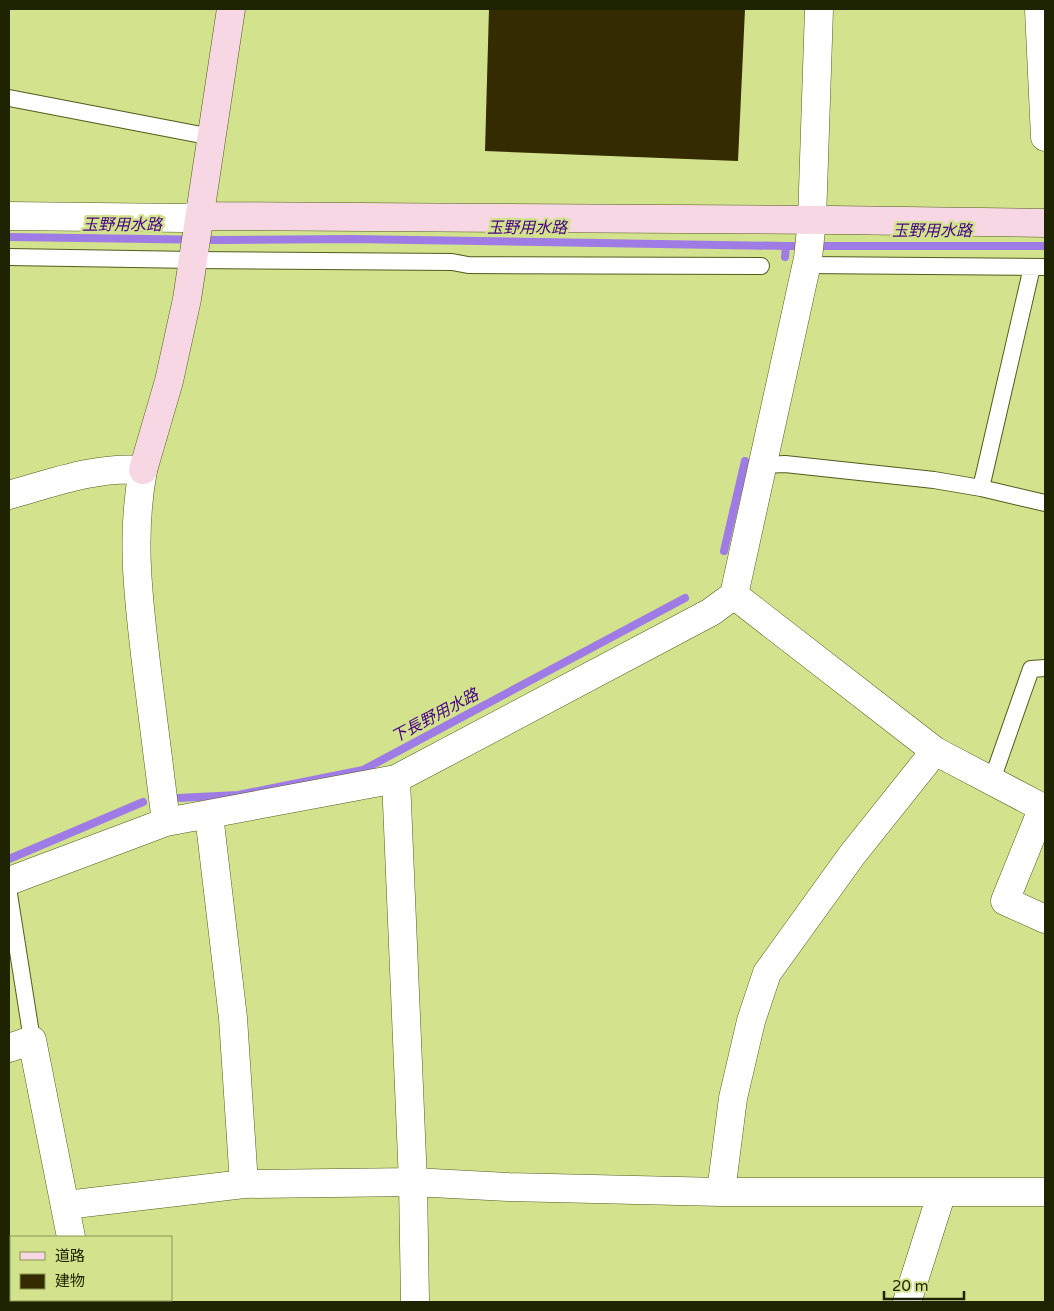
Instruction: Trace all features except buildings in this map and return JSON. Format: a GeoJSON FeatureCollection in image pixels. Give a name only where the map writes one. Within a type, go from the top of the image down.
{"type":"FeatureCollection","features":[{"type":"Feature","properties":{"kind":"street"},"geometry":{"type":"LineString","coordinates":[[166,822],[137,590],[135,543],[138,494],[177,348],[195,256],[231,9]]}},
{"type":"Feature","properties":{"kind":"street"},"geometry":{"type":"LineString","coordinates":[[9,882],[166,822],[396,779],[711,612],[734,595],[764,464],[809,245],[819,9]]}},
{"type":"Feature","properties":{"kind":"street"},"geometry":{"type":"LineString","coordinates":[[1039,9],[1045,137]]}},
{"type":"Feature","properties":{"kind":"street"},"geometry":{"type":"LineString","coordinates":[[9,216],[184,218],[809,245],[1045,223]]}},
{"type":"Feature","properties":{"kind":"street"},"geometry":{"type":"LineString","coordinates":[[9,494],[106,470],[143,470]]}},
{"type":"Feature","properties":{"kind":"street"},"geometry":{"type":"LineString","coordinates":[[734,595],[935,750],[1044,808],[1005,901],[1045,919]]}},
{"type":"Feature","properties":{"kind":"street"},"geometry":{"type":"LineString","coordinates":[[721,1192],[733,1098],[751,1021],[767,973],[852,855],[935,750]]}},
{"type":"Feature","properties":{"kind":"street"},"geometry":{"type":"LineString","coordinates":[[396,779],[413,1182],[415,1302]]}},
{"type":"Feature","properties":{"kind":"street"},"geometry":{"type":"LineString","coordinates":[[209,815],[233,1018],[244,1184]]}},
{"type":"Feature","properties":{"kind":"street"},"geometry":{"type":"LineString","coordinates":[[20,1044],[66,1205],[71,1236]]}},
{"type":"Feature","properties":{"kind":"street"},"geometry":{"type":"LineString","coordinates":[[66,1205],[244,1184],[413,1182],[508,1188],[721,1192],[1045,1192]]}},
{"type":"Feature","properties":{"kind":"street"},"geometry":{"type":"LineString","coordinates":[[907,1302],[942,1192]]}},
{"type":"Feature","properties":{"kind":"lane"},"geometry":{"type":"LineString","coordinates":[[9,98],[212,137]]}},
{"type":"Feature","properties":{"kind":"lane"},"geometry":{"type":"LineString","coordinates":[[809,245],[1039,267],[981,488]]}},
{"type":"Feature","properties":{"kind":"lane"},"geometry":{"type":"LineString","coordinates":[[9,256],[195,256],[452,262],[468,265],[761,266]]}},
{"type":"Feature","properties":{"kind":"lane"},"geometry":{"type":"LineString","coordinates":[[764,464],[785,464],[934,480],[981,488],[1045,503]]}},
{"type":"Feature","properties":{"kind":"lane"},"geometry":{"type":"LineString","coordinates":[[992,780],[1031,669],[1045,668]]}},
{"type":"Feature","properties":{"kind":"lane"},"geometry":{"type":"LineString","coordinates":[[9,894],[20,1044]]}},
{"type":"Feature","properties":{"kind":"waterway","name":"玉野用水路"},"geometry":{"type":"LineString","coordinates":[[9,237],[217,240],[350,239],[786,246],[1045,246]]}},
{"type":"Feature","properties":{"kind":"waterway","name":"下長野用水路"},"geometry":{"type":"LineString","coordinates":[[785,257],[786,246]]}},
{"type":"Feature","properties":{"kind":"waterway","name":"下長野用水路"},"geometry":{"type":"LineString","coordinates":[[724,551],[745,461]]}},
{"type":"Feature","properties":{"kind":"waterway","name":"下長野用水路"},"geometry":{"type":"LineString","coordinates":[[178,798],[238,795],[363,770],[685,598]]}},
{"type":"Feature","properties":{"kind":"waterway","name":"下長野用水路"},"geometry":{"type":"LineString","coordinates":[[9,859],[143,802]]}}]}
